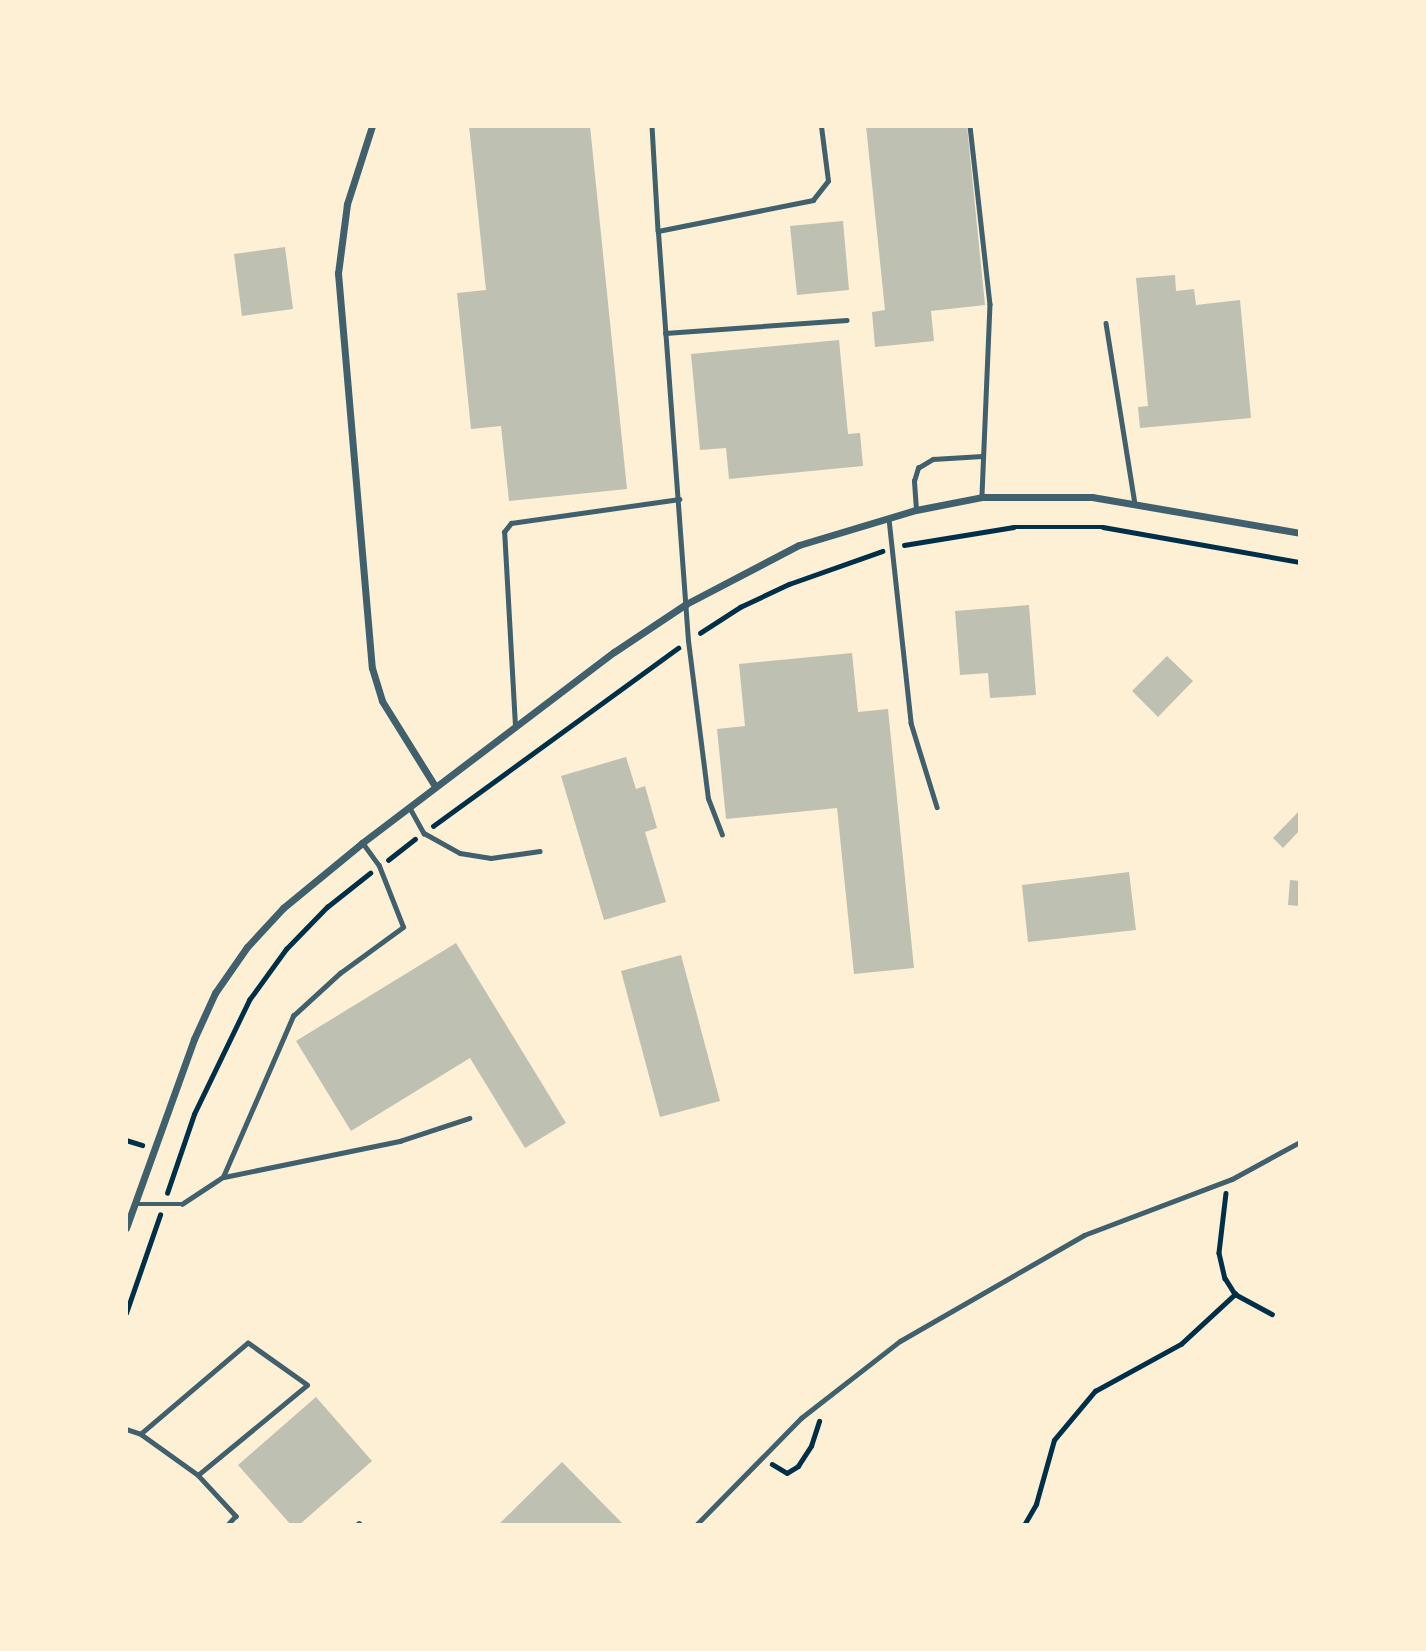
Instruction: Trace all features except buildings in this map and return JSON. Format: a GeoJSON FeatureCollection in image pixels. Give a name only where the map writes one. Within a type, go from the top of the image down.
{"type":"FeatureCollection","features":[{"type":"Feature","properties":{"kind":"street"},"geometry":{"type":"LineString","coordinates":[[372,126],[347,204],[338,273],[372,668],[389,713],[435,786]]}},
{"type":"Feature","properties":{"kind":"street"},"geometry":{"type":"LineString","coordinates":[[126,1228],[215,993],[283,908],[435,786],[686,604],[799,545],[916,510],[982,497],[1051,495],[1135,504],[1300,533]]}},
{"type":"Feature","properties":{"kind":"lane"},"geometry":{"type":"LineString","coordinates":[[652,126],[688,641],[708,799],[722,835]]}},
{"type":"Feature","properties":{"kind":"lane"},"geometry":{"type":"LineString","coordinates":[[658,230],[813,200],[828,181],[821,126]]}},
{"type":"Feature","properties":{"kind":"lane"},"geometry":{"type":"LineString","coordinates":[[970,126],[990,304],[982,497]]}},
{"type":"Feature","properties":{"kind":"lane"},"geometry":{"type":"LineString","coordinates":[[665,333],[847,320]]}},
{"type":"Feature","properties":{"kind":"lane"},"geometry":{"type":"LineString","coordinates":[[1106,323],[1135,504]]}},
{"type":"Feature","properties":{"kind":"lane"},"geometry":{"type":"LineString","coordinates":[[916,510],[914,481],[918,468],[933,459],[982,456]]}},
{"type":"Feature","properties":{"kind":"lane"},"geometry":{"type":"LineString","coordinates":[[515,727],[504,532],[511,523],[679,499]]}},
{"type":"Feature","properties":{"kind":"lane"},"geometry":{"type":"LineString","coordinates":[[889,518],[912,723],[937,807]]}},
{"type":"Feature","properties":{"kind":"lane"},"geometry":{"type":"LineString","coordinates":[[409,807],[424,833],[460,853],[491,859],[540,850]]}},
{"type":"Feature","properties":{"kind":"lane"},"geometry":{"type":"LineString","coordinates":[[223,1177],[293,1016],[340,972],[403,926],[379,866],[362,843]]}},
{"type":"Feature","properties":{"kind":"lane"},"geometry":{"type":"LineString","coordinates":[[135,1204],[182,1204],[223,1177],[400,1141],[470,1118]]}},
{"type":"Feature","properties":{"kind":"lane"},"geometry":{"type":"LineString","coordinates":[[696,1525],[821,1401],[900,1341],[1084,1236],[1232,1180],[1300,1142]]}},
{"type":"Feature","properties":{"kind":"lane"},"geometry":{"type":"LineString","coordinates":[[141,1434],[248,1343],[307,1385],[198,1475]]}},
{"type":"Feature","properties":{"kind":"lane"},"geometry":{"type":"LineString","coordinates":[[126,1429],[141,1434],[198,1475],[236,1516],[228,1525]]}},
{"type":"Feature","properties":{"kind":"path"},"geometry":{"type":"LineString","coordinates":[[126,1313],[194,1114],[249,1000],[286,949],[327,907],[379,866],[688,641],[740,607],[789,584],[894,547],[1014,527],[1103,527],[1300,562]]}},
{"type":"Feature","properties":{"kind":"path"},"geometry":{"type":"LineString","coordinates":[[1232,1180],[1224,1198],[1219,1254],[1225,1278],[1235,1294],[1272,1314]]}},
{"type":"Feature","properties":{"kind":"path"},"geometry":{"type":"LineString","coordinates":[[1024,1525],[1037,1504],[1054,1440],[1096,1391],[1181,1344],[1235,1294]]}},
{"type":"Feature","properties":{"kind":"path"},"geometry":{"type":"LineString","coordinates":[[766,1454],[775,1469],[787,1473],[798,1466],[816,1434],[821,1401]]}}]}
